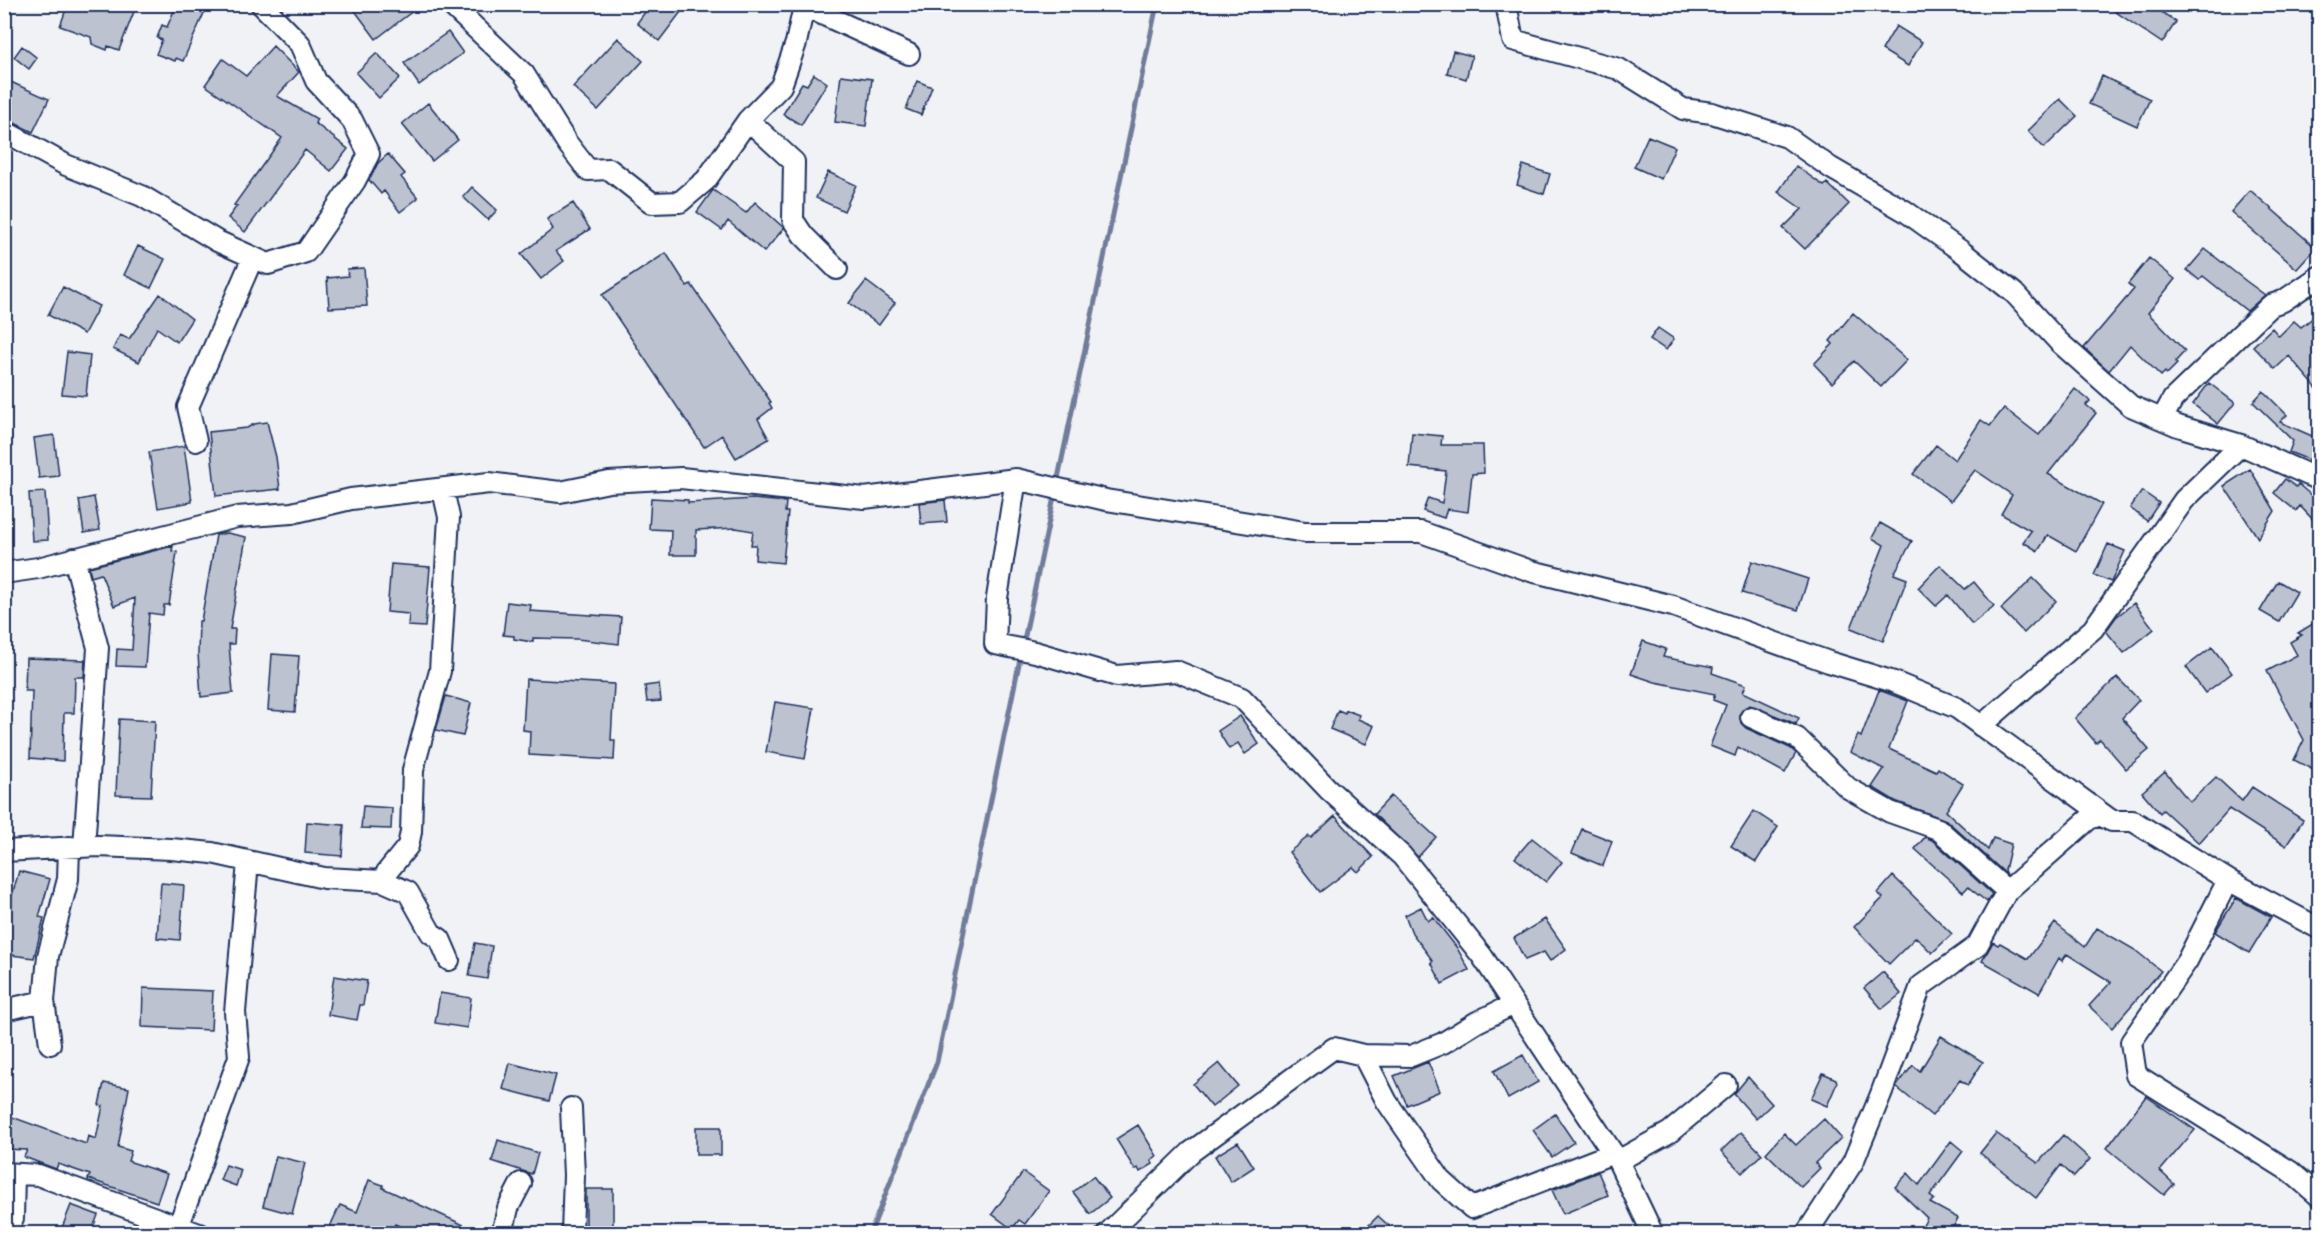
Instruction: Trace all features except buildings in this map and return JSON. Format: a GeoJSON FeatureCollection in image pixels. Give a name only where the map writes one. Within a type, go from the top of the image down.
{"type":"FeatureCollection","features":[{"type":"Feature","properties":{"kind":"street"},"geometry":{"type":"LineString","coordinates":[[4,131],[66,165],[142,196],[217,242],[268,264],[306,252],[336,212],[369,154],[352,120],[316,81],[300,44],[261,4]]}},
{"type":"Feature","properties":{"kind":"street"},"geometry":{"type":"LineString","coordinates":[[450,4],[525,74],[567,143],[588,170],[609,170],[652,203],[680,202],[706,180],[748,120],[782,86],[796,43],[802,5],[909,54]]}},
{"type":"Feature","properties":{"kind":"street"},"geometry":{"type":"LineString","coordinates":[[1506,4],[1513,40],[1619,69],[1683,109],[1712,113],[1787,137],[1831,168],[1905,210],[2014,293],[2059,342],[2131,406],[2241,446],[2319,480]]}},
{"type":"Feature","properties":{"kind":"street"},"geometry":{"type":"LineString","coordinates":[[748,120],[794,162],[793,220],[803,235],[837,269]]}},
{"type":"Feature","properties":{"kind":"street"},"geometry":{"type":"LineString","coordinates":[[196,441],[188,407],[253,257]]}},
{"type":"Feature","properties":{"kind":"street"},"geometry":{"type":"LineString","coordinates":[[2162,419],[2173,399],[2271,305],[2283,302],[2319,276]]}},
{"type":"Feature","properties":{"kind":"street"},"geometry":{"type":"LineString","coordinates":[[1981,726],[2093,629],[2184,500],[2241,446]]}},
{"type":"Feature","properties":{"kind":"street"},"geometry":{"type":"LineString","coordinates":[[4,573],[38,568],[237,517],[292,513],[351,499],[489,483],[560,492],[609,482],[681,478],[864,498],[1016,479],[1106,500],[1305,532],[1421,532],[1531,571],[1673,606],[1829,662],[1894,681],[1957,708],[2112,821]]}},
{"type":"Feature","properties":{"kind":"street"},"geometry":{"type":"LineString","coordinates":[[1016,479],[997,598],[995,644],[1035,652],[1117,676],[1176,671],[1242,698],[1328,789],[1402,856],[1482,956],[1615,1157],[1653,1233]]}},
{"type":"Feature","properties":{"kind":"street"},"geometry":{"type":"LineString","coordinates":[[383,881],[387,872],[408,846],[413,770],[440,671],[449,517],[443,490]]}},
{"type":"Feature","properties":{"kind":"street"},"geometry":{"type":"LineString","coordinates":[[50,1044],[44,1001],[48,956],[76,847],[98,648],[74,558]]}},
{"type":"Feature","properties":{"kind":"street"},"geometry":{"type":"LineString","coordinates":[[1751,717],[1797,738],[1848,788],[1890,812],[1938,829],[2007,891]]}},
{"type":"Feature","properties":{"kind":"street"},"geometry":{"type":"LineString","coordinates":[[1806,1233],[1852,1162],[1881,1094],[1921,986],[1977,946],[2007,891],[2089,819],[2100,814],[2112,821],[2133,821],[2228,880],[2319,929]]}},
{"type":"Feature","properties":{"kind":"street"},"geometry":{"type":"LineString","coordinates":[[4,851],[76,847],[171,849],[212,853],[324,878],[383,881],[408,892],[431,933],[440,939],[449,960]]}},
{"type":"Feature","properties":{"kind":"street"},"geometry":{"type":"LineString","coordinates":[[178,1225],[238,1057],[235,1012],[248,862]]}},
{"type":"Feature","properties":{"kind":"street"},"geometry":{"type":"LineString","coordinates":[[2228,880],[2187,961],[2131,1042],[2136,1076],[2291,1172],[2319,1197]]}},
{"type":"Feature","properties":{"kind":"street"},"geometry":{"type":"LineString","coordinates":[[4,1010],[44,1001]]}},
{"type":"Feature","properties":{"kind":"street"},"geometry":{"type":"LineString","coordinates":[[1114,1231],[1191,1152],[1296,1073],[1334,1048],[1363,1056],[1411,1056],[1443,1043],[1477,1022],[1514,1004]]}},
{"type":"Feature","properties":{"kind":"street"},"geometry":{"type":"LineString","coordinates":[[1363,1056],[1387,1102],[1441,1180],[1472,1208],[1615,1157],[1670,1132],[1726,1085]]}},
{"type":"Feature","properties":{"kind":"street"},"geometry":{"type":"LineString","coordinates":[[571,1108],[574,1175],[572,1233]]}},
{"type":"Feature","properties":{"kind":"street"},"geometry":{"type":"LineString","coordinates":[[6,1233],[13,1218],[9,1174],[38,1176],[199,1233]]}},
{"type":"Feature","properties":{"kind":"street"},"geometry":{"type":"LineString","coordinates":[[502,1233],[508,1208],[521,1184]]}},
{"type":"Feature","properties":{"kind":"waterway"},"geometry":{"type":"LineString","coordinates":[[1057,483],[1157,4]]}},
{"type":"Feature","properties":{"kind":"waterway"},"geometry":{"type":"LineString","coordinates":[[1023,645],[1055,492]]}},
{"type":"Feature","properties":{"kind":"waterway"},"geometry":{"type":"LineString","coordinates":[[870,1234],[937,1062],[1021,654]]}}]}
